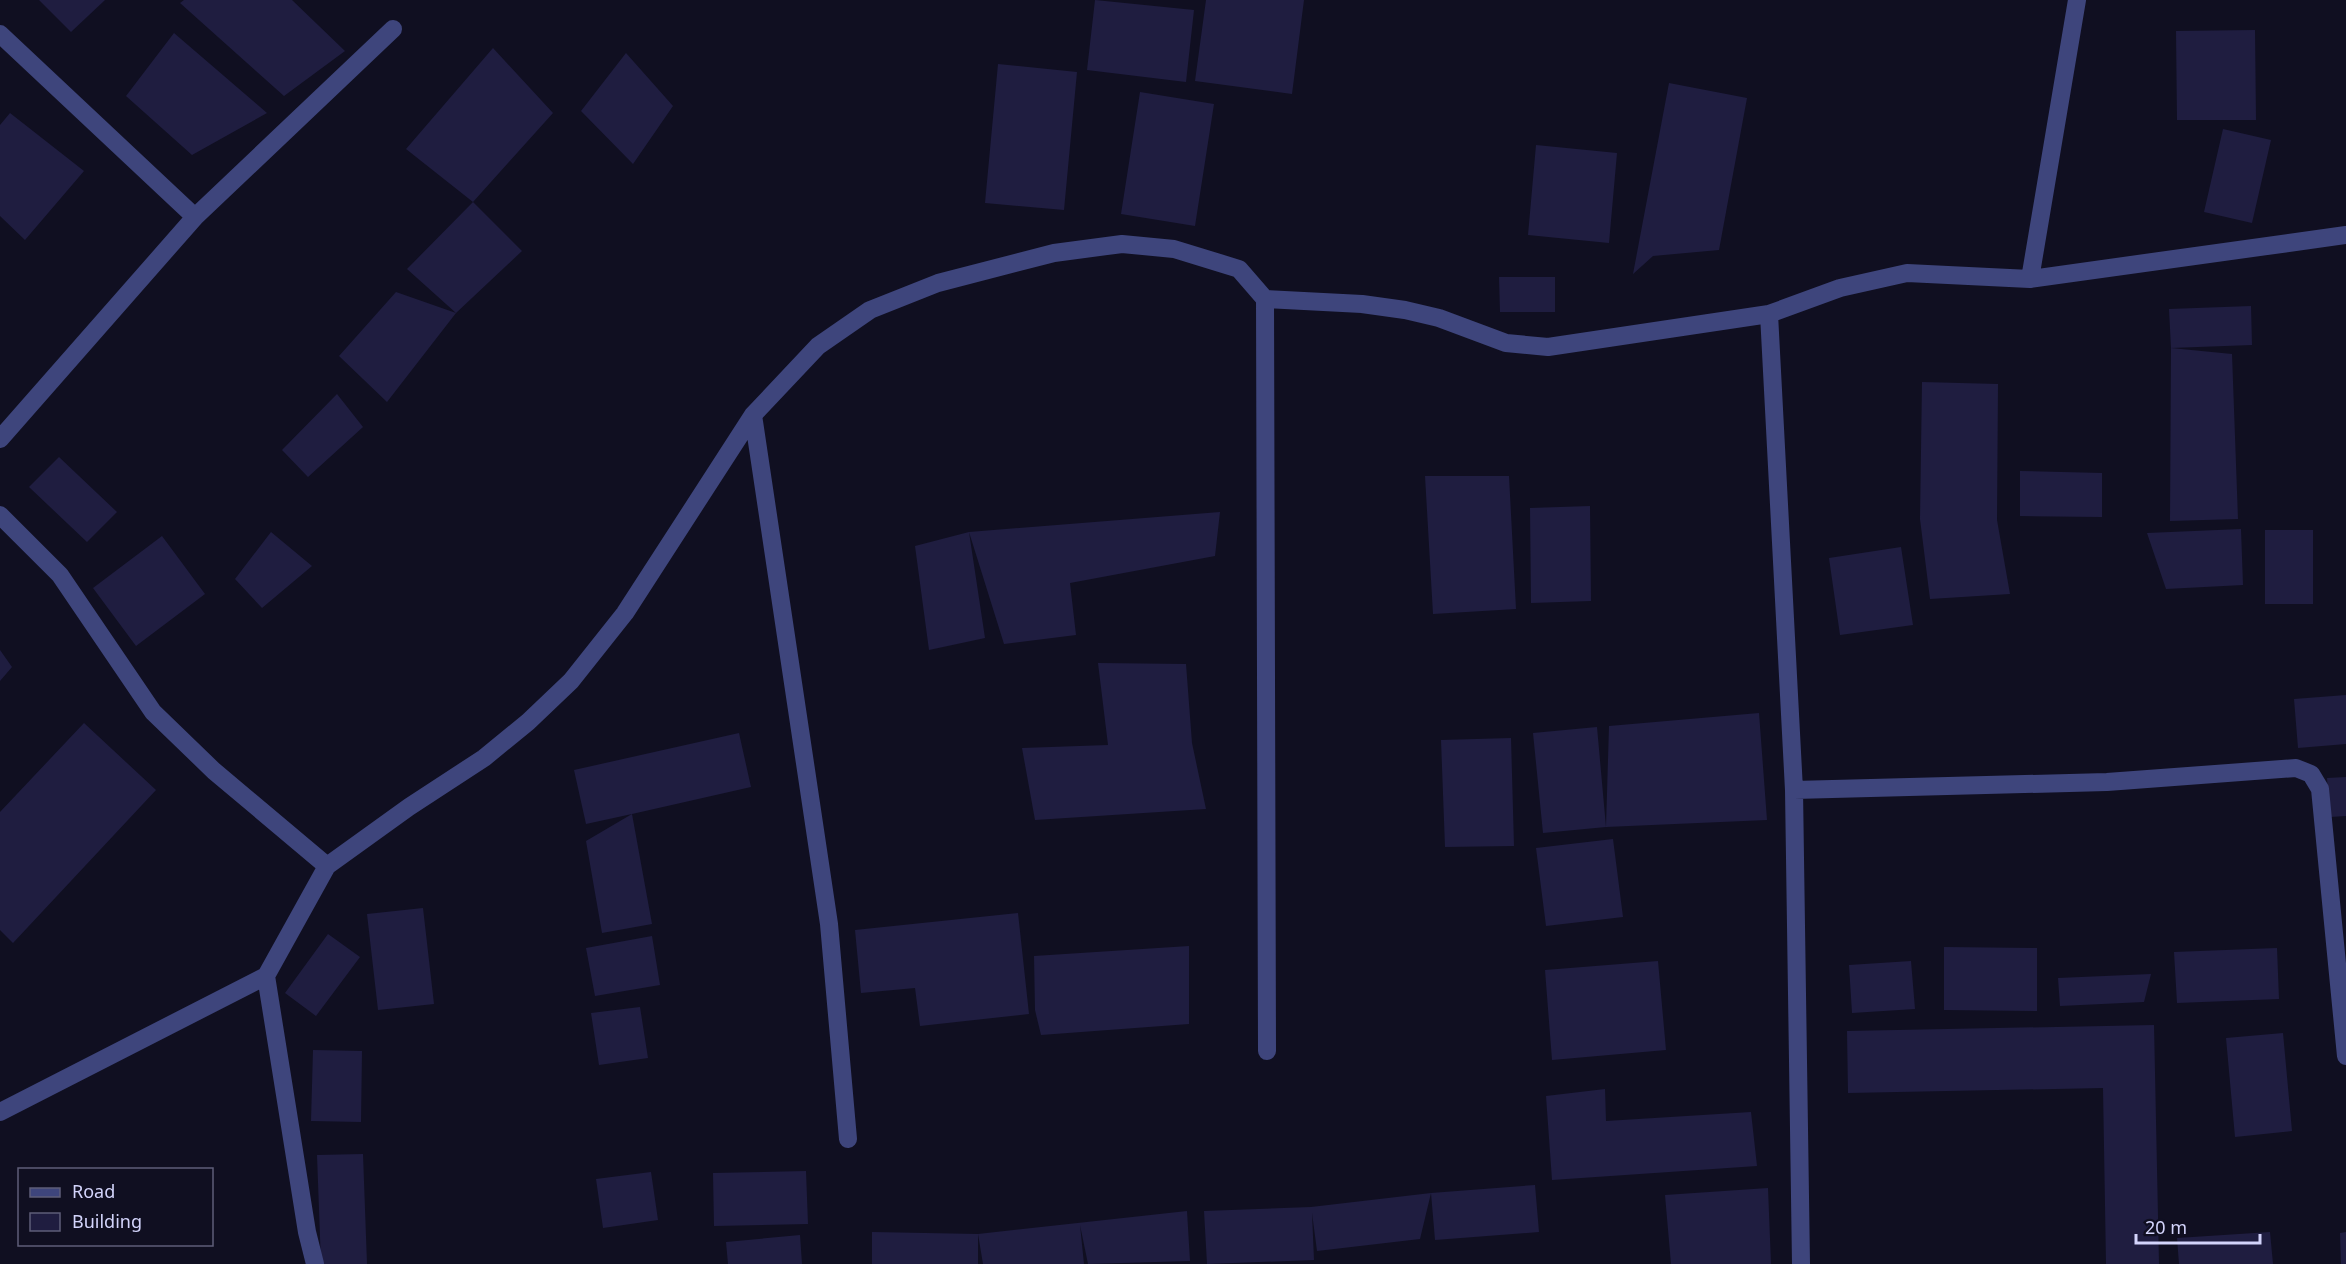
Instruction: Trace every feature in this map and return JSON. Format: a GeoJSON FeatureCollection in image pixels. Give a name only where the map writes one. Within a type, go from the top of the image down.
{"type":"FeatureCollection","features":[{"type":"Feature","properties":{"kind":"street"},"geometry":{"type":"LineString","coordinates":[[2030,279],[2077,0]]}},
{"type":"Feature","properties":{"kind":"street"},"geometry":{"type":"LineString","coordinates":[[0,438],[195,217],[393,29]]}},
{"type":"Feature","properties":{"kind":"street"},"geometry":{"type":"LineString","coordinates":[[0,34],[195,217]]}},
{"type":"Feature","properties":{"kind":"street"},"geometry":{"type":"LineString","coordinates":[[1265,299],[1362,304],[1405,310],[1439,318],[1506,343],[1548,347],[1768,314],[1840,288],[1907,273],[2030,279],[2346,235]]}},
{"type":"Feature","properties":{"kind":"street"},"geometry":{"type":"LineString","coordinates":[[0,1112],[266,976],[327,866],[409,807],[484,758],[528,722],[571,681],[625,613],[753,415],[818,346],[870,310],[938,283],[1054,253],[1122,244],[1174,249],[1239,269],[1265,299],[1267,1051]]}},
{"type":"Feature","properties":{"kind":"street"},"geometry":{"type":"LineString","coordinates":[[1768,314],[1794,790],[1801,1264]]}},
{"type":"Feature","properties":{"kind":"street"},"geometry":{"type":"LineString","coordinates":[[753,415],[829,924],[848,1139]]}},
{"type":"Feature","properties":{"kind":"street"},"geometry":{"type":"LineString","coordinates":[[0,515],[60,574],[153,711],[214,771],[327,866]]}},
{"type":"Feature","properties":{"kind":"street"},"geometry":{"type":"LineString","coordinates":[[1794,790],[2107,782],[2296,768],[2311,774],[2320,789],[2346,1056]]}},
{"type":"Feature","properties":{"kind":"street"},"geometry":{"type":"LineString","coordinates":[[266,976],[307,1232],[315,1264]]}},
{"type":"Feature","properties":{"kind":"building"},"geometry":{"type":"Polygon","coordinates":[[[39,0],[105,0],[71,32],[39,0]]]}},
{"type":"Feature","properties":{"kind":"building"},"geometry":{"type":"Polygon","coordinates":[[[184,0],[292,0],[345,51],[284,96],[180,3],[184,0]]]}},
{"type":"Feature","properties":{"kind":"building"},"geometry":{"type":"Polygon","coordinates":[[[1095,0],[1194,10],[1186,82],[1087,70],[1095,0]]]}},
{"type":"Feature","properties":{"kind":"building"},"geometry":{"type":"Polygon","coordinates":[[[1206,0],[1304,0],[1292,94],[1195,81],[1206,0]]]}},
{"type":"Feature","properties":{"kind":"building"},"geometry":{"type":"Polygon","coordinates":[[[2255,30],[2256,120],[2177,120],[2176,31],[2255,30]]]}},
{"type":"Feature","properties":{"kind":"building"},"geometry":{"type":"Polygon","coordinates":[[[174,33],[267,113],[192,155],[126,96],[174,33]]]}},
{"type":"Feature","properties":{"kind":"building"},"geometry":{"type":"Polygon","coordinates":[[[493,48],[553,113],[473,202],[406,149],[493,48]]]}},
{"type":"Feature","properties":{"kind":"building"},"geometry":{"type":"Polygon","coordinates":[[[626,53],[673,106],[633,164],[581,111],[626,53]]]}},
{"type":"Feature","properties":{"kind":"building"},"geometry":{"type":"Polygon","coordinates":[[[998,64],[1077,72],[1064,210],[985,203],[998,64]]]}},
{"type":"Feature","properties":{"kind":"building"},"geometry":{"type":"Polygon","coordinates":[[[1669,83],[1747,98],[1719,250],[1653,256],[1633,274],[1669,83]]]}},
{"type":"Feature","properties":{"kind":"building"},"geometry":{"type":"Polygon","coordinates":[[[1140,92],[1214,104],[1195,226],[1121,214],[1140,92]]]}},
{"type":"Feature","properties":{"kind":"building"},"geometry":{"type":"Polygon","coordinates":[[[10,113],[84,171],[25,240],[0,216],[0,125],[10,113]]]}},
{"type":"Feature","properties":{"kind":"building"},"geometry":{"type":"Polygon","coordinates":[[[2223,129],[2271,140],[2252,223],[2204,212],[2223,129]]]}},
{"type":"Feature","properties":{"kind":"building"},"geometry":{"type":"Polygon","coordinates":[[[1536,145],[1617,153],[1609,243],[1528,235],[1536,145]]]}},
{"type":"Feature","properties":{"kind":"building"},"geometry":{"type":"Polygon","coordinates":[[[473,202],[522,251],[456,313],[407,269],[473,202]]]}},
{"type":"Feature","properties":{"kind":"building"},"geometry":{"type":"Polygon","coordinates":[[[1499,277],[1555,277],[1555,312],[1500,312],[1499,277]]]}},
{"type":"Feature","properties":{"kind":"building"},"geometry":{"type":"Polygon","coordinates":[[[396,292],[456,313],[387,402],[339,356],[396,292]]]}},
{"type":"Feature","properties":{"kind":"building"},"geometry":{"type":"Polygon","coordinates":[[[2251,306],[2252,345],[2171,348],[2169,309],[2251,306]]]}},
{"type":"Feature","properties":{"kind":"building"},"geometry":{"type":"Polygon","coordinates":[[[2171,348],[2232,354],[2238,519],[2170,521],[2171,348]]]}},
{"type":"Feature","properties":{"kind":"building"},"geometry":{"type":"Polygon","coordinates":[[[1922,382],[1998,384],[1997,520],[2010,594],[1930,599],[1920,519],[1922,382]]]}},
{"type":"Feature","properties":{"kind":"building"},"geometry":{"type":"Polygon","coordinates":[[[337,394],[363,427],[308,477],[282,450],[337,394]]]}},
{"type":"Feature","properties":{"kind":"building"},"geometry":{"type":"Polygon","coordinates":[[[59,457],[117,512],[87,542],[29,487],[59,457]]]}},
{"type":"Feature","properties":{"kind":"building"},"geometry":{"type":"Polygon","coordinates":[[[2020,471],[2102,473],[2102,517],[2020,516],[2020,471]]]}},
{"type":"Feature","properties":{"kind":"building"},"geometry":{"type":"Polygon","coordinates":[[[1425,476],[1509,476],[1516,609],[1433,614],[1425,476]]]}},
{"type":"Feature","properties":{"kind":"building"},"geometry":{"type":"Polygon","coordinates":[[[1590,506],[1591,601],[1531,603],[1530,508],[1590,506]]]}},
{"type":"Feature","properties":{"kind":"building"},"geometry":{"type":"Polygon","coordinates":[[[1220,512],[1215,556],[1070,583],[1076,635],[1004,644],[969,532],[1220,512]]]}},
{"type":"Feature","properties":{"kind":"building"},"geometry":{"type":"Polygon","coordinates":[[[2241,529],[2243,585],[2166,589],[2147,533],[2241,529]]]}},
{"type":"Feature","properties":{"kind":"building"},"geometry":{"type":"Polygon","coordinates":[[[2265,530],[2313,530],[2313,604],[2265,604],[2265,530]]]}},
{"type":"Feature","properties":{"kind":"building"},"geometry":{"type":"Polygon","coordinates":[[[271,532],[312,566],[262,608],[235,579],[271,532]]]}},
{"type":"Feature","properties":{"kind":"building"},"geometry":{"type":"Polygon","coordinates":[[[969,532],[985,638],[929,650],[915,546],[969,532]]]}},
{"type":"Feature","properties":{"kind":"building"},"geometry":{"type":"Polygon","coordinates":[[[162,536],[205,594],[136,646],[93,588],[162,536]]]}},
{"type":"Feature","properties":{"kind":"building"},"geometry":{"type":"Polygon","coordinates":[[[1901,547],[1913,625],[1840,635],[1829,558],[1901,547]]]}},
{"type":"Feature","properties":{"kind":"building"},"geometry":{"type":"Polygon","coordinates":[[[0,650],[12,667],[0,681],[0,650]]]}},
{"type":"Feature","properties":{"kind":"building"},"geometry":{"type":"Polygon","coordinates":[[[1098,663],[1186,664],[1192,743],[1206,809],[1035,820],[1022,748],[1108,745],[1098,663]]]}},
{"type":"Feature","properties":{"kind":"building"},"geometry":{"type":"Polygon","coordinates":[[[2346,695],[2346,744],[2298,748],[2294,699],[2346,695]]]}},
{"type":"Feature","properties":{"kind":"building"},"geometry":{"type":"Polygon","coordinates":[[[1759,713],[1767,820],[1606,827],[1609,726],[1759,713]]]}},
{"type":"Feature","properties":{"kind":"building"},"geometry":{"type":"Polygon","coordinates":[[[84,723],[156,790],[13,943],[0,930],[0,812],[84,723]]]}},
{"type":"Feature","properties":{"kind":"building"},"geometry":{"type":"Polygon","coordinates":[[[1597,727],[1606,827],[1543,833],[1533,733],[1597,727]]]}},
{"type":"Feature","properties":{"kind":"building"},"geometry":{"type":"Polygon","coordinates":[[[739,733],[751,787],[586,824],[574,770],[739,733]]]}},
{"type":"Feature","properties":{"kind":"building"},"geometry":{"type":"Polygon","coordinates":[[[1511,738],[1514,846],[1445,847],[1441,740],[1511,738]]]}},
{"type":"Feature","properties":{"kind":"building"},"geometry":{"type":"Polygon","coordinates":[[[2346,777],[2346,816],[2330,817],[2327,778],[2346,777]]]}},
{"type":"Feature","properties":{"kind":"building"},"geometry":{"type":"Polygon","coordinates":[[[632,814],[652,924],[602,933],[586,841],[632,814]]]}},
{"type":"Feature","properties":{"kind":"building"},"geometry":{"type":"Polygon","coordinates":[[[1613,839],[1623,917],[1546,926],[1536,848],[1613,839]]]}},
{"type":"Feature","properties":{"kind":"building"},"geometry":{"type":"Polygon","coordinates":[[[423,908],[434,1004],[378,1010],[367,914],[423,908]]]}},
{"type":"Feature","properties":{"kind":"building"},"geometry":{"type":"Polygon","coordinates":[[[1018,913],[1029,1014],[920,1026],[915,988],[861,993],[855,930],[1018,913]]]}},
{"type":"Feature","properties":{"kind":"building"},"geometry":{"type":"Polygon","coordinates":[[[328,934],[360,957],[316,1016],[285,993],[328,934]]]}},
{"type":"Feature","properties":{"kind":"building"},"geometry":{"type":"Polygon","coordinates":[[[652,936],[660,985],[595,996],[586,948],[652,936]]]}},
{"type":"Feature","properties":{"kind":"building"},"geometry":{"type":"Polygon","coordinates":[[[1189,946],[1189,1024],[1041,1035],[1035,1010],[1034,956],[1189,946]]]}},
{"type":"Feature","properties":{"kind":"building"},"geometry":{"type":"Polygon","coordinates":[[[1944,947],[2037,948],[2037,1011],[1944,1010],[1944,947]]]}},
{"type":"Feature","properties":{"kind":"building"},"geometry":{"type":"Polygon","coordinates":[[[2277,948],[2279,999],[2177,1003],[2174,952],[2277,948]]]}},
{"type":"Feature","properties":{"kind":"building"},"geometry":{"type":"Polygon","coordinates":[[[1658,961],[1666,1050],[1552,1060],[1545,970],[1658,961]]]}},
{"type":"Feature","properties":{"kind":"building"},"geometry":{"type":"Polygon","coordinates":[[[1911,961],[1915,1009],[1852,1013],[1849,965],[1911,961]]]}},
{"type":"Feature","properties":{"kind":"building"},"geometry":{"type":"Polygon","coordinates":[[[2151,974],[2144,1002],[2060,1006],[2058,978],[2151,974]]]}},
{"type":"Feature","properties":{"kind":"building"},"geometry":{"type":"Polygon","coordinates":[[[640,1007],[648,1058],[599,1065],[591,1013],[640,1007]]]}},
{"type":"Feature","properties":{"kind":"building"},"geometry":{"type":"Polygon","coordinates":[[[2154,1025],[2159,1264],[2106,1264],[2103,1088],[1848,1093],[1847,1031],[2154,1025]]]}},
{"type":"Feature","properties":{"kind":"building"},"geometry":{"type":"Polygon","coordinates":[[[2283,1033],[2292,1131],[2235,1137],[2226,1038],[2283,1033]]]}},
{"type":"Feature","properties":{"kind":"building"},"geometry":{"type":"Polygon","coordinates":[[[313,1050],[362,1051],[361,1122],[311,1121],[313,1050]]]}},
{"type":"Feature","properties":{"kind":"building"},"geometry":{"type":"Polygon","coordinates":[[[1605,1089],[1606,1121],[1751,1112],[1757,1166],[1552,1180],[1546,1096],[1605,1089]]]}},
{"type":"Feature","properties":{"kind":"building"},"geometry":{"type":"Polygon","coordinates":[[[363,1154],[367,1264],[321,1264],[317,1155],[363,1154]]]}},
{"type":"Feature","properties":{"kind":"building"},"geometry":{"type":"Polygon","coordinates":[[[806,1171],[808,1224],[714,1226],[713,1173],[806,1171]]]}},
{"type":"Feature","properties":{"kind":"building"},"geometry":{"type":"Polygon","coordinates":[[[651,1172],[658,1220],[603,1228],[596,1179],[651,1172]]]}},
{"type":"Feature","properties":{"kind":"building"},"geometry":{"type":"Polygon","coordinates":[[[1535,1185],[1539,1232],[1435,1240],[1431,1193],[1535,1185]]]}},
{"type":"Feature","properties":{"kind":"building"},"geometry":{"type":"Polygon","coordinates":[[[1768,1188],[1771,1264],[1671,1264],[1665,1195],[1768,1188]]]}},
{"type":"Feature","properties":{"kind":"building"},"geometry":{"type":"Polygon","coordinates":[[[1431,1193],[1420,1239],[1317,1251],[1312,1213],[1314,1260],[1207,1264],[1204,1211],[1311,1207],[1431,1193]]]}},
{"type":"Feature","properties":{"kind":"building"},"geometry":{"type":"Polygon","coordinates":[[[1187,1211],[1190,1261],[1088,1264],[1080,1225],[1084,1264],[983,1264],[978,1234],[1187,1211]]]}},
{"type":"Feature","properties":{"kind":"building"},"geometry":{"type":"Polygon","coordinates":[[[872,1232],[978,1234],[978,1264],[872,1264],[872,1232]]]}},
{"type":"Feature","properties":{"kind":"building"},"geometry":{"type":"Polygon","coordinates":[[[2270,1232],[2273,1264],[2179,1264],[2177,1238],[2270,1232]]]}},
{"type":"Feature","properties":{"kind":"building"},"geometry":{"type":"Polygon","coordinates":[[[2346,1232],[2346,1264],[2341,1264],[2340,1233],[2346,1232]]]}},
{"type":"Feature","properties":{"kind":"building"},"geometry":{"type":"Polygon","coordinates":[[[800,1235],[802,1264],[728,1264],[726,1242],[800,1235]]]}}]}
